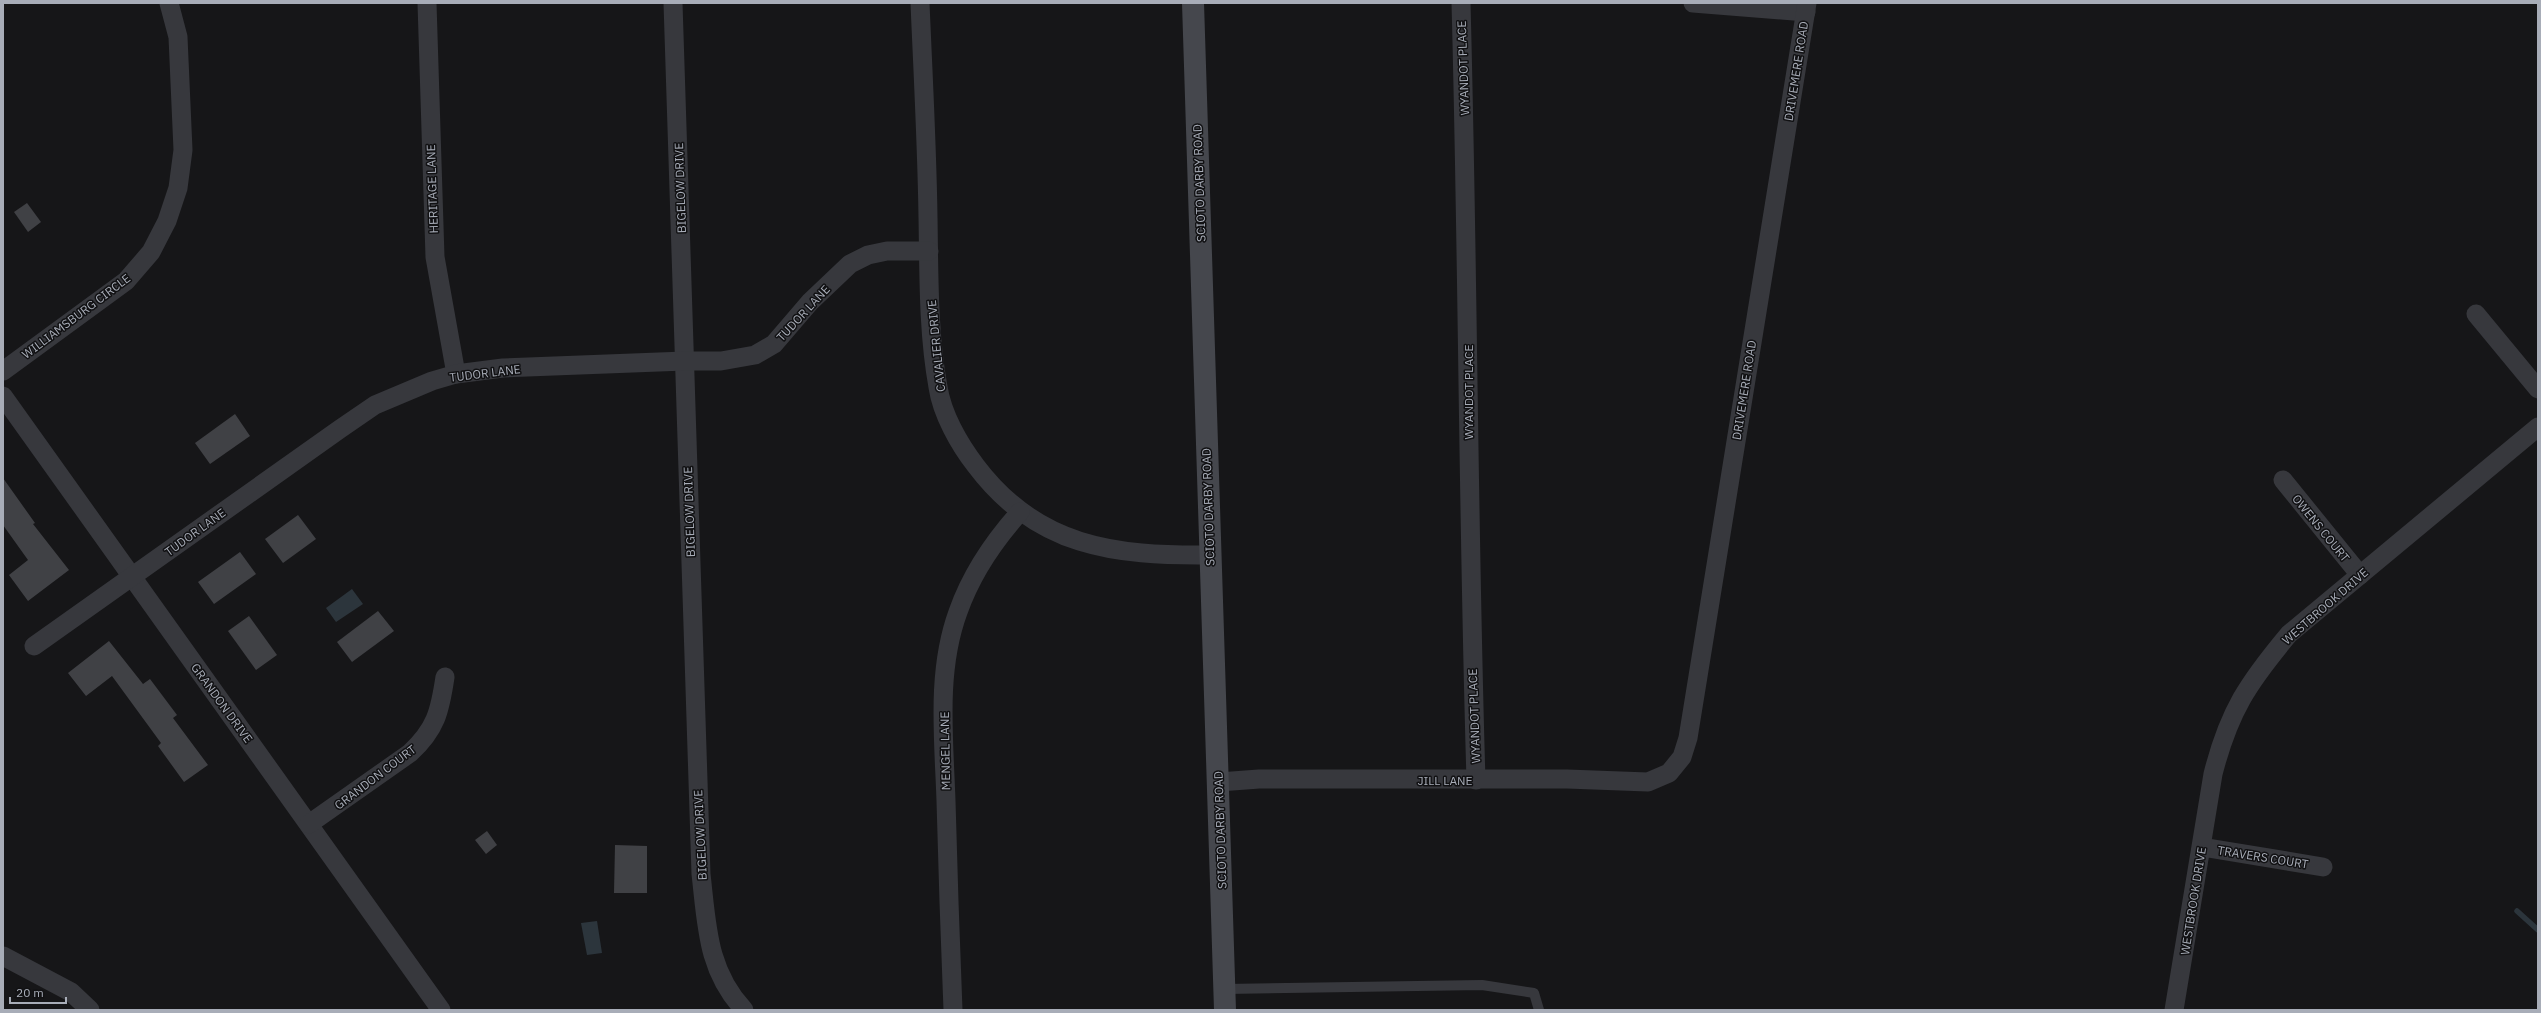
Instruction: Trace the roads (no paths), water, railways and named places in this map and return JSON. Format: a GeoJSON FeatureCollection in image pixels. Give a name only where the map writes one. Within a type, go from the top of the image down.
{"type":"FeatureCollection","features":[{"type":"Feature","properties":{"kind":"main road","name":"SCIOTO DARBY ROAD"},"geometry":{"type":"LineString","coordinates":[[1193,3],[1225,1000]]}},
{"type":"Feature","properties":{"kind":"street","name":"WILLIAMSBURG CIRCLE"},"geometry":{"type":"LineString","coordinates":[[3,371],[126,281],[151,252],[167,221],[178,188],[183,150],[178,37],[169,3]]}},
{"type":"Feature","properties":{"kind":"street","name":"HERITAGE LANE"},"geometry":{"type":"LineString","coordinates":[[427,3],[435,257],[456,374]]}},
{"type":"Feature","properties":{"kind":"street","name":"BIGELOW DRIVE"},"geometry":{"type":"LineString","coordinates":[[673,3],[701,874],[710,947],[720,977],[744,1010]]}},
{"type":"Feature","properties":{"kind":"street","name":"CAVALIER DRIVE"},"geometry":{"type":"LineString","coordinates":[[920,3],[931,323],[938,388],[947,414],[965,452],[989,483],[1020,512],[1052,532],[1078,542],[1165,555],[1210,555]]}},
{"type":"Feature","properties":{"kind":"street","name":"WYANDOT PLACE"},"geometry":{"type":"LineString","coordinates":[[1461,3],[1467,192],[1468,494],[1476,780]]}},
{"type":"Feature","properties":{"kind":"street"},"geometry":{"type":"LineString","coordinates":[[1693,3],[1807,8]]}},
{"type":"Feature","properties":{"kind":"street","name":"DRIVEMERE ROAD"},"geometry":{"type":"LineString","coordinates":[[1669,772],[1682,758],[1688,738],[1807,8]]}},
{"type":"Feature","properties":{"kind":"street","name":"TUDOR LANE"},"geometry":{"type":"LineString","coordinates":[[34,646],[375,405],[432,381],[456,374],[503,368],[721,361],[755,355],[774,344],[810,302],[850,264],[868,256],[888,251],[929,251]]}},
{"type":"Feature","properties":{"kind":"street"},"geometry":{"type":"LineString","coordinates":[[2476,314],[2538,389]]}},
{"type":"Feature","properties":{"kind":"street","name":"GRANDON DRIVE"},"geometry":{"type":"LineString","coordinates":[[3,396],[131,578],[441,1010]]}},
{"type":"Feature","properties":{"kind":"street","name":"WESTBROOK DRIVE"},"geometry":{"type":"LineString","coordinates":[[2174,1010],[2214,774],[2222,737],[2240,698],[2262,666],[2289,634],[2538,427]]}},
{"type":"Feature","properties":{"kind":"street","name":"OWENS COURT"},"geometry":{"type":"LineString","coordinates":[[2283,480],[2360,575]]}},
{"type":"Feature","properties":{"kind":"street","name":"MENGEL LANE"},"geometry":{"type":"LineString","coordinates":[[953,1010],[944,729],[948,652],[958,613],[970,583],[990,550],[1020,512]]}},
{"type":"Feature","properties":{"kind":"street","name":"GRANDON COURT"},"geometry":{"type":"LineString","coordinates":[[309,824],[410,753],[425,740],[440,707],[445,677]]}},
{"type":"Feature","properties":{"kind":"street","name":"JILL LANE"},"geometry":{"type":"LineString","coordinates":[[1219,782],[1259,779],[1567,779],[1648,782],[1669,772]]}},
{"type":"Feature","properties":{"kind":"street","name":"TRAVERS COURT"},"geometry":{"type":"LineString","coordinates":[[2202,847],[2323,866]]}},
{"type":"Feature","properties":{"kind":"street"},"geometry":{"type":"LineString","coordinates":[[3,956],[71,992],[90,1010]]}},
{"type":"Feature","properties":{"kind":"lane"},"geometry":{"type":"LineString","coordinates":[[1225,1000],[1482,985],[1534,993],[1539,1010]]}},
{"type":"Feature","properties":{"kind":"waterway"},"geometry":{"type":"LineString","coordinates":[[2517,911],[2538,930]]}}]}
